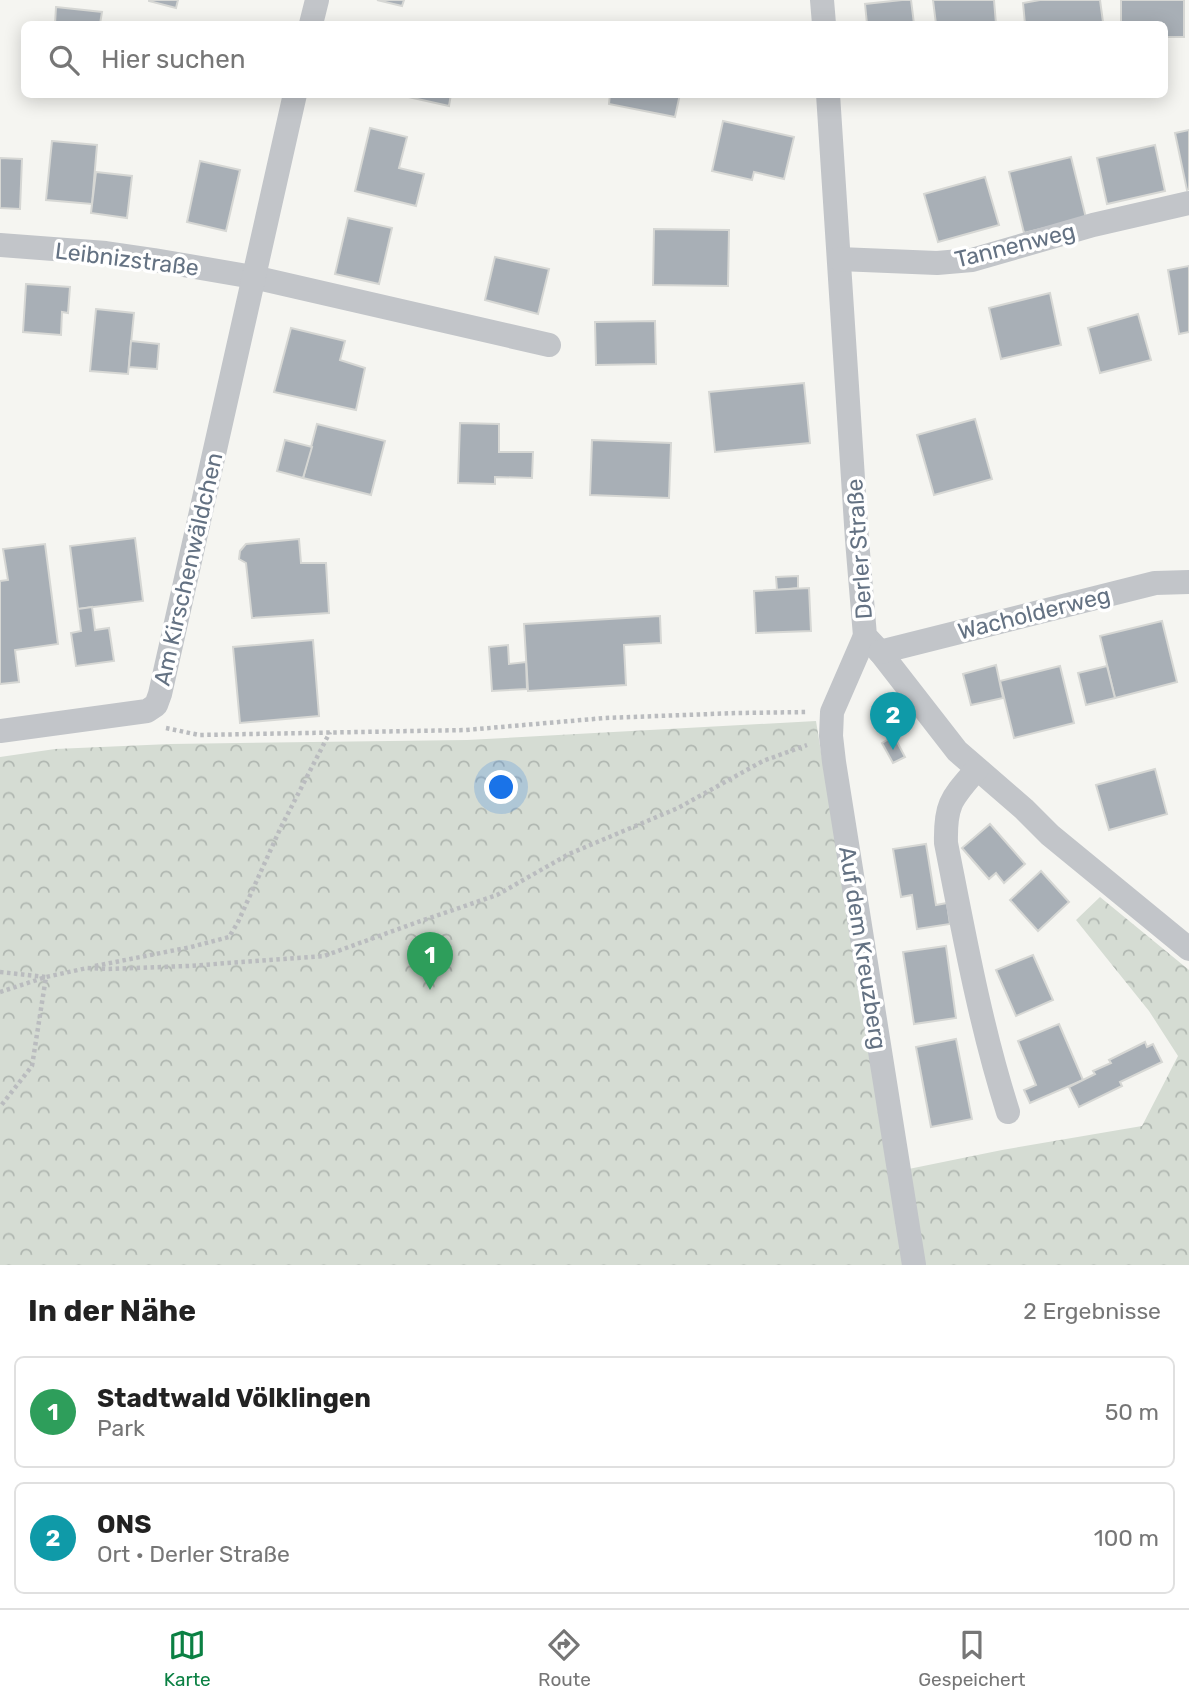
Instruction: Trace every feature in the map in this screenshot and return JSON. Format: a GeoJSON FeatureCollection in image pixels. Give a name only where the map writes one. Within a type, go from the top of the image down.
{"type":"FeatureCollection","features":[{"type":"Feature","properties":{"kind":"street"},"geometry":{"type":"LineString","coordinates":[[312,21],[317,0]]}},
{"type":"Feature","properties":{"kind":"street"},"geometry":{"type":"LineString","coordinates":[[822,0],[824,21]]}},
{"type":"Feature","properties":{"kind":"street","name":"Am Kirschenwäldchen"},"geometry":{"type":"LineString","coordinates":[[0,731],[148,711],[156,705],[294,98]]}},
{"type":"Feature","properties":{"kind":"street","name":"Derler Straße"},"geometry":{"type":"LineString","coordinates":[[828,98],[839,259],[872,644],[957,751],[1050,835],[1189,949]]}},
{"type":"Feature","properties":{"kind":"street","name":"Tannenweg"},"geometry":{"type":"LineString","coordinates":[[839,259],[937,263],[972,260],[1093,225],[1189,203]]}},
{"type":"Feature","properties":{"kind":"street","name":"Leibnizstraße"},"geometry":{"type":"LineString","coordinates":[[0,245],[106,253],[253,277]]}},
{"type":"Feature","properties":{"kind":"street"},"geometry":{"type":"LineString","coordinates":[[253,277],[549,345]]}},
{"type":"Feature","properties":{"kind":"street","name":"Wacholderweg"},"geometry":{"type":"LineString","coordinates":[[872,644],[1155,583],[1189,582]]}},
{"type":"Feature","properties":{"kind":"street"},"geometry":{"type":"LineString","coordinates":[[832,724],[872,644]]}},
{"type":"Feature","properties":{"kind":"street","name":"Auf dem Kreuzberg"},"geometry":{"type":"LineString","coordinates":[[832,724],[840,803],[914,1265]]}},
{"type":"Feature","properties":{"kind":"street"},"geometry":{"type":"LineString","coordinates":[[977,769],[949,806],[946,843],[987,1041],[1008,1112]]}},
{"type":"Feature","properties":{"kind":"path"},"geometry":{"type":"LineString","coordinates":[[148,711],[170,730],[199,734],[466,730],[605,718],[737,713],[832,724]]}},
{"type":"Feature","properties":{"kind":"path"},"geometry":{"type":"LineString","coordinates":[[87,968],[188,966],[324,956],[497,895],[569,854],[678,808],[832,724]]}},
{"type":"Feature","properties":{"kind":"path"},"geometry":{"type":"LineString","coordinates":[[0,992],[46,977],[229,937],[330,732]]}},
{"type":"Feature","properties":{"kind":"path"},"geometry":{"type":"LineString","coordinates":[[0,972],[46,977]]}},
{"type":"Feature","properties":{"kind":"path"},"geometry":{"type":"LineString","coordinates":[[0,1107],[32,1066],[46,977]]}},
{"type":"Feature","properties":{"kind":"green space"},"geometry":{"type":"Polygon","coordinates":[[[816,721],[889,1173],[1142,1126],[1178,1056],[1149,1011],[1076,920],[1100,897],[1189,970],[1189,1265],[0,1265],[0,757],[55,749],[170,744],[467,740],[816,721]]]}},
{"type":"Feature","properties":{"kind":"building"},"geometry":{"type":"Polygon","coordinates":[[[149,0],[178,0],[176,8],[149,0]]]}},
{"type":"Feature","properties":{"kind":"building"},"geometry":{"type":"Polygon","coordinates":[[[377,0],[404,0],[402,6],[377,0]]]}},
{"type":"Feature","properties":{"kind":"building"},"geometry":{"type":"Polygon","coordinates":[[[911,0],[914,21],[867,21],[865,4],[911,0]]]}},
{"type":"Feature","properties":{"kind":"building"},"geometry":{"type":"Polygon","coordinates":[[[933,0],[994,0],[996,21],[936,21],[933,0]]]}},
{"type":"Feature","properties":{"kind":"building"},"geometry":{"type":"Polygon","coordinates":[[[1040,0],[1100,0],[1103,21],[1025,21],[1023,3],[1040,0]]]}},
{"type":"Feature","properties":{"kind":"building"},"geometry":{"type":"Polygon","coordinates":[[[1121,0],[1184,0],[1184,37],[1168,37],[1168,21],[1121,21],[1121,0]]]}},
{"type":"Feature","properties":{"kind":"building"},"geometry":{"type":"Polygon","coordinates":[[[56,7],[102,12],[100,21],[55,21],[56,7]]]}},
{"type":"Feature","properties":{"kind":"building"},"geometry":{"type":"Polygon","coordinates":[[[413,98],[450,98],[449,106],[413,98]]]}},
{"type":"Feature","properties":{"kind":"building"},"geometry":{"type":"Polygon","coordinates":[[[610,98],[679,98],[675,117],[609,104],[610,98]]]}},
{"type":"Feature","properties":{"kind":"building"},"geometry":{"type":"Polygon","coordinates":[[[723,121],[794,137],[784,179],[754,172],[752,180],[712,171],[723,121]]]}},
{"type":"Feature","properties":{"kind":"building"},"geometry":{"type":"Polygon","coordinates":[[[370,128],[407,137],[399,168],[424,174],[416,206],[355,191],[370,128]]]}},
{"type":"Feature","properties":{"kind":"building"},"geometry":{"type":"Polygon","coordinates":[[[1189,130],[1189,189],[1187,190],[1175,133],[1189,130]]]}},
{"type":"Feature","properties":{"kind":"building"},"geometry":{"type":"Polygon","coordinates":[[[52,141],[97,145],[92,204],[46,200],[52,141]]]}},
{"type":"Feature","properties":{"kind":"building"},"geometry":{"type":"Polygon","coordinates":[[[1155,145],[1165,191],[1107,204],[1097,158],[1155,145]]]}},
{"type":"Feature","properties":{"kind":"building"},"geometry":{"type":"Polygon","coordinates":[[[1071,157],[1086,218],[1024,233],[1009,172],[1071,157]]]}},
{"type":"Feature","properties":{"kind":"building"},"geometry":{"type":"Polygon","coordinates":[[[0,158],[22,159],[20,209],[0,208],[0,158]]]}},
{"type":"Feature","properties":{"kind":"building"},"geometry":{"type":"Polygon","coordinates":[[[200,161],[240,170],[226,231],[187,222],[200,161]]]}},
{"type":"Feature","properties":{"kind":"building"},"geometry":{"type":"Polygon","coordinates":[[[96,172],[132,176],[127,218],[91,213],[96,172]]]}},
{"type":"Feature","properties":{"kind":"building"},"geometry":{"type":"Polygon","coordinates":[[[985,177],[999,225],[938,242],[924,194],[985,177]]]}},
{"type":"Feature","properties":{"kind":"building"},"geometry":{"type":"Polygon","coordinates":[[[348,218],[392,228],[379,284],[335,274],[348,218]]]}},
{"type":"Feature","properties":{"kind":"building"},"geometry":{"type":"Polygon","coordinates":[[[654,229],[729,230],[728,286],[653,285],[654,229]]]}},
{"type":"Feature","properties":{"kind":"building"},"geometry":{"type":"Polygon","coordinates":[[[495,257],[549,269],[538,314],[485,300],[495,257]]]}},
{"type":"Feature","properties":{"kind":"building"},"geometry":{"type":"Polygon","coordinates":[[[1189,266],[1189,332],[1179,334],[1168,270],[1189,266]]]}},
{"type":"Feature","properties":{"kind":"building"},"geometry":{"type":"Polygon","coordinates":[[[26,284],[70,287],[68,313],[62,312],[61,335],[23,332],[26,284]]]}},
{"type":"Feature","properties":{"kind":"building"},"geometry":{"type":"Polygon","coordinates":[[[1050,293],[1061,345],[1001,359],[989,308],[1050,293]]]}},
{"type":"Feature","properties":{"kind":"building"},"geometry":{"type":"Polygon","coordinates":[[[96,309],[134,313],[128,374],[90,371],[96,309]]]}},
{"type":"Feature","properties":{"kind":"building"},"geometry":{"type":"Polygon","coordinates":[[[1138,314],[1151,360],[1100,373],[1088,328],[1138,314]]]}},
{"type":"Feature","properties":{"kind":"building"},"geometry":{"type":"Polygon","coordinates":[[[655,321],[656,364],[596,365],[595,322],[655,321]]]}},
{"type":"Feature","properties":{"kind":"building"},"geometry":{"type":"Polygon","coordinates":[[[291,328],[345,341],[340,360],[365,368],[356,410],[274,392],[291,328]]]}},
{"type":"Feature","properties":{"kind":"building"},"geometry":{"type":"Polygon","coordinates":[[[131,341],[159,344],[157,369],[129,367],[131,341]]]}},
{"type":"Feature","properties":{"kind":"building"},"geometry":{"type":"Polygon","coordinates":[[[804,383],[810,443],[715,452],[709,392],[804,383]]]}},
{"type":"Feature","properties":{"kind":"building"},"geometry":{"type":"Polygon","coordinates":[[[975,419],[992,479],[934,495],[917,435],[975,419]]]}},
{"type":"Feature","properties":{"kind":"building"},"geometry":{"type":"Polygon","coordinates":[[[460,423],[499,424],[499,452],[533,452],[532,478],[495,477],[495,484],[458,483],[460,423]]]}},
{"type":"Feature","properties":{"kind":"building"},"geometry":{"type":"Polygon","coordinates":[[[317,424],[385,441],[371,495],[303,478],[317,424]]]}},
{"type":"Feature","properties":{"kind":"building"},"geometry":{"type":"Polygon","coordinates":[[[285,440],[312,447],[303,478],[277,471],[285,440]]]}},
{"type":"Feature","properties":{"kind":"building"},"geometry":{"type":"Polygon","coordinates":[[[592,440],[671,443],[669,498],[590,495],[592,440]]]}},
{"type":"Feature","properties":{"kind":"building"},"geometry":{"type":"Polygon","coordinates":[[[135,538],[143,601],[78,609],[70,546],[135,538]]]}},
{"type":"Feature","properties":{"kind":"building"},"geometry":{"type":"Polygon","coordinates":[[[299,539],[301,563],[326,563],[329,613],[252,618],[246,563],[239,559],[240,551],[246,544],[299,539]]]}},
{"type":"Feature","properties":{"kind":"building"},"geometry":{"type":"Polygon","coordinates":[[[45,544],[58,644],[15,650],[19,682],[0,684],[0,581],[8,580],[3,549],[45,544]]]}},
{"type":"Feature","properties":{"kind":"building"},"geometry":{"type":"Polygon","coordinates":[[[798,576],[798,588],[777,590],[776,577],[798,576]]]}},
{"type":"Feature","properties":{"kind":"building"},"geometry":{"type":"Polygon","coordinates":[[[809,588],[811,631],[756,633],[754,591],[809,588]]]}},
{"type":"Feature","properties":{"kind":"building"},"geometry":{"type":"Polygon","coordinates":[[[92,607],[95,630],[109,628],[114,661],[76,666],[71,633],[81,631],[78,609],[92,607]]]}},
{"type":"Feature","properties":{"kind":"building"},"geometry":{"type":"Polygon","coordinates":[[[660,616],[661,643],[624,645],[626,685],[528,691],[524,624],[660,616]]]}},
{"type":"Feature","properties":{"kind":"building"},"geometry":{"type":"Polygon","coordinates":[[[1162,621],[1177,682],[1115,698],[1100,636],[1162,621]]]}},
{"type":"Feature","properties":{"kind":"building"},"geometry":{"type":"Polygon","coordinates":[[[313,640],[319,716],[240,723],[233,647],[313,640]]]}},
{"type":"Feature","properties":{"kind":"building"},"geometry":{"type":"Polygon","coordinates":[[[508,645],[509,664],[526,662],[527,689],[492,691],[489,647],[508,645]]]}},
{"type":"Feature","properties":{"kind":"building"},"geometry":{"type":"Polygon","coordinates":[[[996,665],[1003,698],[971,705],[963,674],[996,665]]]}},
{"type":"Feature","properties":{"kind":"building"},"geometry":{"type":"Polygon","coordinates":[[[1060,666],[1074,723],[1014,738],[1000,681],[1060,666]]]}},
{"type":"Feature","properties":{"kind":"building"},"geometry":{"type":"Polygon","coordinates":[[[1107,666],[1115,698],[1086,705],[1078,673],[1107,666]]]}},
{"type":"Feature","properties":{"kind":"building"},"geometry":{"type":"Polygon","coordinates":[[[894,736],[905,757],[893,763],[882,743],[894,736]]]}},
{"type":"Feature","properties":{"kind":"building"},"geometry":{"type":"Polygon","coordinates":[[[1155,769],[1167,814],[1109,830],[1096,785],[1155,769]]]}},
{"type":"Feature","properties":{"kind":"building"},"geometry":{"type":"Polygon","coordinates":[[[990,824],[1025,864],[1004,883],[996,873],[989,879],[962,848],[990,824]]]}},
{"type":"Feature","properties":{"kind":"building"},"geometry":{"type":"Polygon","coordinates":[[[926,844],[936,905],[947,903],[950,924],[917,929],[912,895],[901,897],[893,849],[926,844]]]}},
{"type":"Feature","properties":{"kind":"building"},"geometry":{"type":"Polygon","coordinates":[[[1041,871],[1069,902],[1038,931],[1010,900],[1041,871]]]}},
{"type":"Feature","properties":{"kind":"building"},"geometry":{"type":"Polygon","coordinates":[[[946,946],[956,1018],[914,1024],[903,952],[946,946]]]}},
{"type":"Feature","properties":{"kind":"building"},"geometry":{"type":"Polygon","coordinates":[[[1033,955],[1053,1000],[1016,1016],[996,970],[1033,955]]]}},
{"type":"Feature","properties":{"kind":"building"},"geometry":{"type":"Polygon","coordinates":[[[1059,1024],[1083,1080],[1030,1103],[1024,1090],[1036,1085],[1018,1041],[1059,1024]]]}},
{"type":"Feature","properties":{"kind":"building"},"geometry":{"type":"Polygon","coordinates":[[[956,1039],[972,1119],[931,1127],[916,1047],[956,1039]]]}},
{"type":"Feature","properties":{"kind":"building"},"geometry":{"type":"Polygon","coordinates":[[[1145,1042],[1147,1047],[1153,1044],[1162,1062],[1120,1082],[1122,1086],[1079,1107],[1069,1087],[1095,1074],[1093,1071],[1111,1063],[1109,1060],[1145,1042]]]}},
{"type":"Feature","properties":{"kind":"place","name":"ONS"},"geometry":{"type":"Point","coordinates":[893,750]}},
{"type":"Feature","properties":{"kind":"place","name":"Stadtwald Völklingen"},"geometry":{"type":"Point","coordinates":[430,990]}}]}
